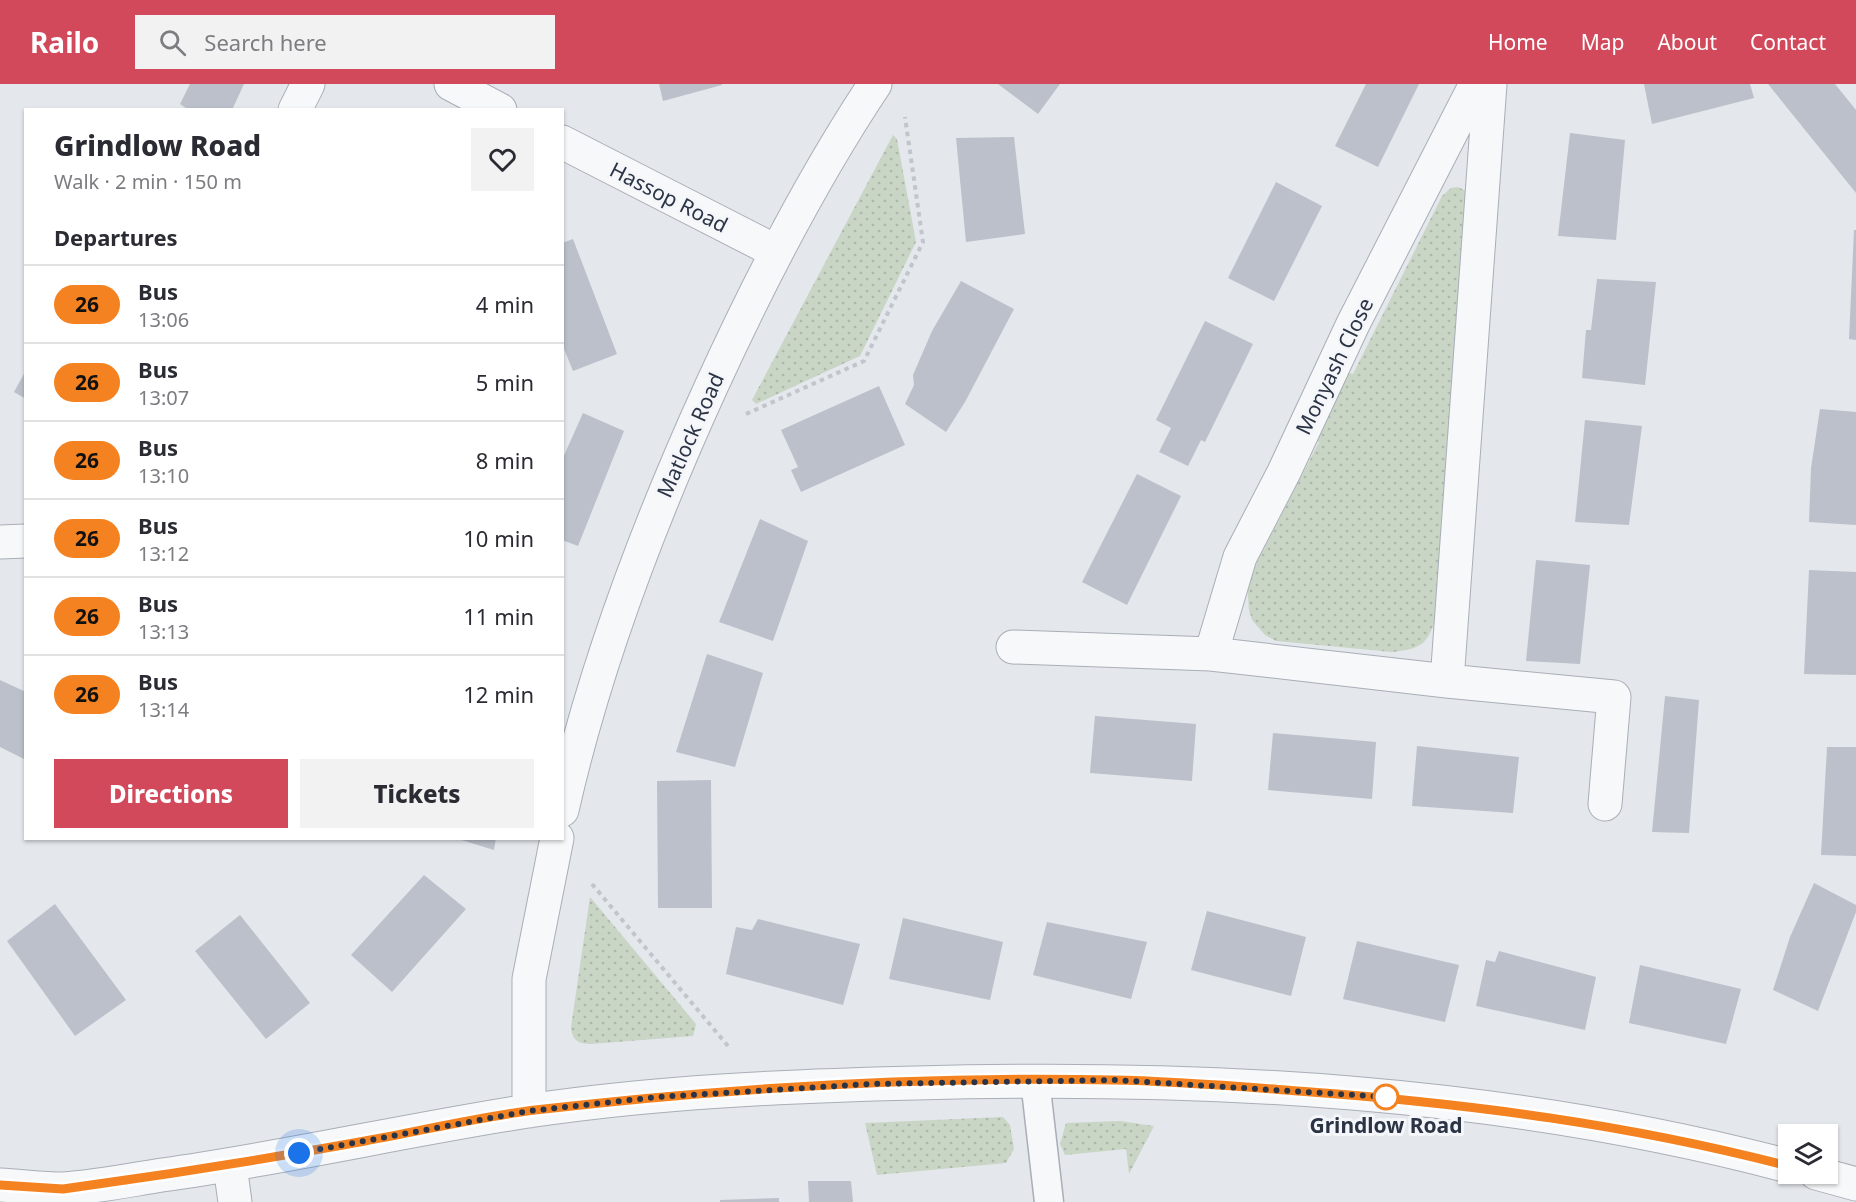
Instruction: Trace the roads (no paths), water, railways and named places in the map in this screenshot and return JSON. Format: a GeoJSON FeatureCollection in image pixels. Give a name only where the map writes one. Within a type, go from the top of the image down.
{"type":"FeatureCollection","features":[{"type":"Feature","properties":{"kind":"street"},"geometry":{"type":"LineString","coordinates":[[296,108],[308,84]]}},
{"type":"Feature","properties":{"kind":"street"},"geometry":{"type":"LineString","coordinates":[[451,84],[496,108]]}},
{"type":"Feature","properties":{"kind":"street","name":"Matlock Road"},"geometry":{"type":"LineString","coordinates":[[564,803],[601,669],[630,582],[687,440],[775,251],[875,84]]}},
{"type":"Feature","properties":{"kind":"street","name":"Monyash Close"},"geometry":{"type":"LineString","coordinates":[[1211,654],[1240,558],[1284,472],[1353,324],[1476,84]]}},
{"type":"Feature","properties":{"kind":"street"},"geometry":{"type":"LineString","coordinates":[[1447,681],[1490,84]]}},
{"type":"Feature","properties":{"kind":"street","name":"Hassop Road"},"geometry":{"type":"LineString","coordinates":[[564,143],[775,251]]}},
{"type":"Feature","properties":{"kind":"street"},"geometry":{"type":"LineString","coordinates":[[0,542],[24,541]]}},
{"type":"Feature","properties":{"kind":"street"},"geometry":{"type":"LineString","coordinates":[[1013,646],[1211,654],[1447,681],[1614,697],[1605,804]]}},
{"type":"Feature","properties":{"kind":"street"},"geometry":{"type":"LineString","coordinates":[[529,1111],[530,979],[557,841]]}},
{"type":"Feature","properties":{"kind":"street"},"geometry":{"type":"LineString","coordinates":[[0,1185],[63,1189],[230,1166],[529,1111],[658,1097],[764,1090],[1035,1080],[1115,1080],[1241,1087],[1491,1108],[1584,1121],[1663,1136],[1778,1164]]}},
{"type":"Feature","properties":{"kind":"street"},"geometry":{"type":"LineString","coordinates":[[230,1166],[235,1202]]}},
{"type":"Feature","properties":{"kind":"street"},"geometry":{"type":"LineString","coordinates":[[1838,1179],[1856,1184]]}},
{"type":"Feature","properties":{"kind":"lane"},"geometry":{"type":"LineString","coordinates":[[1035,1080],[1049,1202]]}},
{"type":"Feature","properties":{"kind":"place","name":"Grindlow Road"},"geometry":{"type":"Point","coordinates":[1386,1097]}}]}
